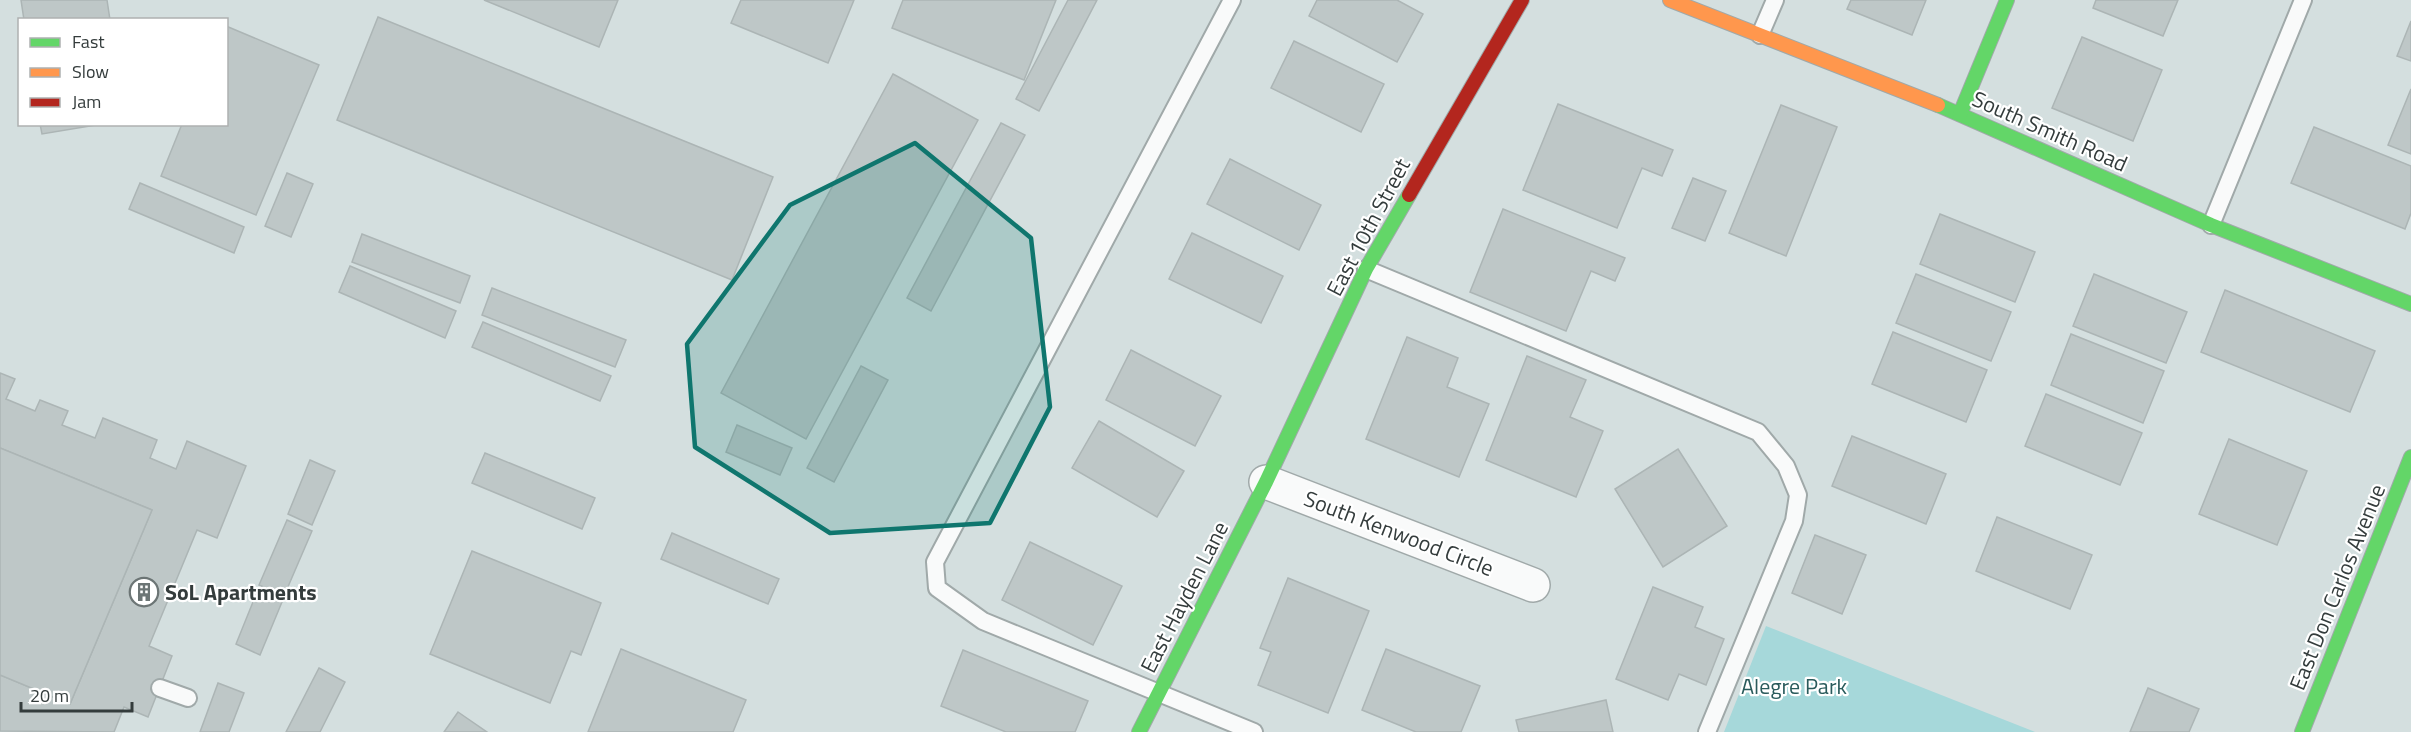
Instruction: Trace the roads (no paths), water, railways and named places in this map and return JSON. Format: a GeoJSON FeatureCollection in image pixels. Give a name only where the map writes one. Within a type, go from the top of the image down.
{"type":"FeatureCollection","features":[{"type":"Feature","properties":{"kind":"street","name":"East 10th Street"},"geometry":{"type":"LineString","coordinates":[[1266,482],[1366,269],[1522,0]]}},
{"type":"Feature","properties":{"kind":"street","name":"South Smith Road"},"geometry":{"type":"LineString","coordinates":[[1670,0],[1960,114],[2084,171],[2211,225],[2411,304]]}},
{"type":"Feature","properties":{"kind":"street"},"geometry":{"type":"LineString","coordinates":[[1960,114],[2007,0]]}},
{"type":"Feature","properties":{"kind":"street","name":"East Don Carlos Avenue"},"geometry":{"type":"LineString","coordinates":[[2302,732],[2411,457]]}},
{"type":"Feature","properties":{"kind":"street","name":"East Hayden Lane"},"geometry":{"type":"LineString","coordinates":[[1139,732],[1266,482]]}},
{"type":"Feature","properties":{"kind":"street","name":"South Kenwood Circle"},"geometry":{"type":"LineString","coordinates":[[1266,482],[1533,585]]}},
{"type":"Feature","properties":{"kind":"lane"},"geometry":{"type":"LineString","coordinates":[[1232,0],[935,562],[937,588],[983,621],[1254,732]]}},
{"type":"Feature","properties":{"kind":"lane"},"geometry":{"type":"LineString","coordinates":[[1760,35],[1775,0]]}},
{"type":"Feature","properties":{"kind":"lane"},"geometry":{"type":"LineString","coordinates":[[2211,225],[2303,0]]}},
{"type":"Feature","properties":{"kind":"lane"},"geometry":{"type":"LineString","coordinates":[[1366,269],[1758,432],[1786,466],[1798,495],[1794,521],[1707,732]]}},
{"type":"Feature","properties":{"kind":"lane"},"geometry":{"type":"LineString","coordinates":[[160,688],[188,698]]}},
{"type":"Feature","properties":{"kind":"place","name":"SoL Apartments"},"geometry":{"type":"Point","coordinates":[144,592]}},
{"type":"Feature","properties":{"kind":"park label","name":"Alegre Park"},"geometry":{"type":"Point","coordinates":[1794,686]}}]}
